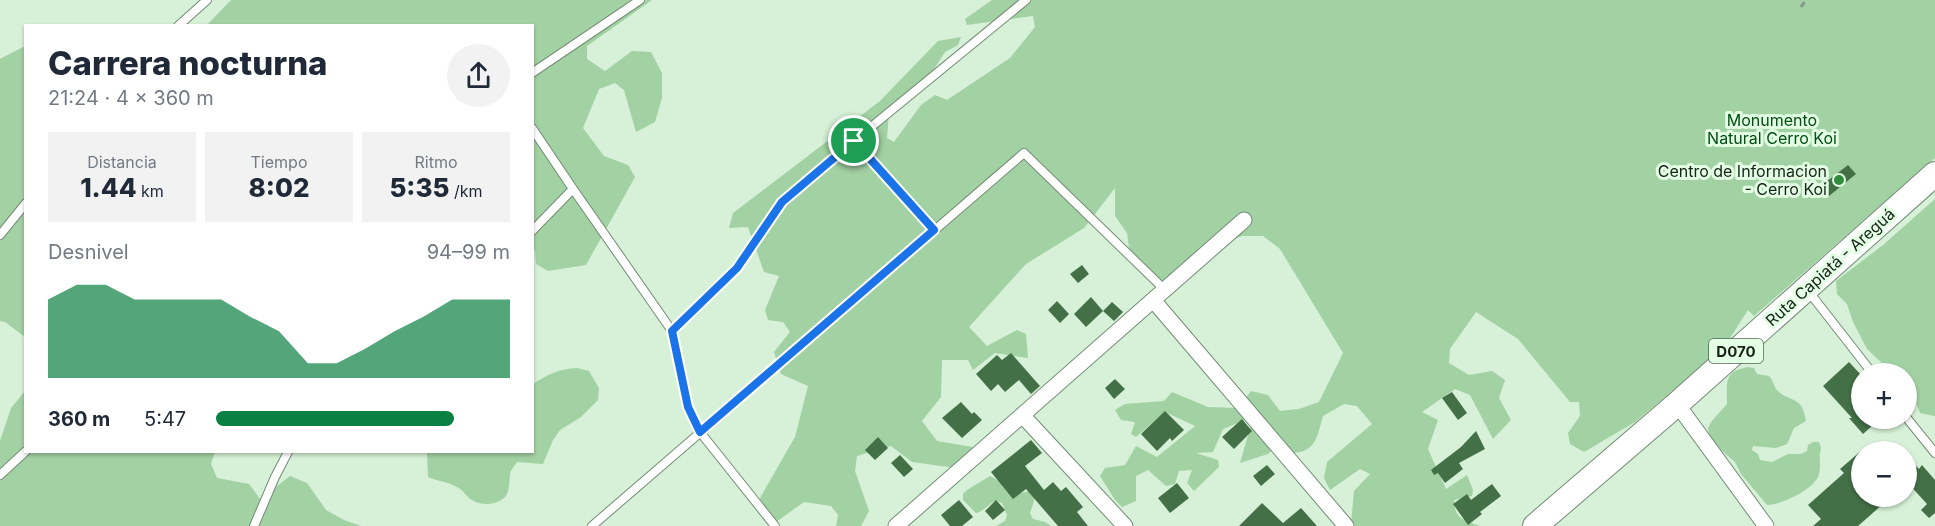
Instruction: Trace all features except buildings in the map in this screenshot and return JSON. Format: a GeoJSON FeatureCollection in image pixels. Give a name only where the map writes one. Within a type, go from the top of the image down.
{"type":"FeatureCollection","features":[{"type":"Feature","properties":{"kind":"main road","name":"Ruta Capiatá - Areguá"},"geometry":{"type":"LineString","coordinates":[[1535,526],[1677,404],[1935,174]]}},
{"type":"Feature","properties":{"kind":"street"},"geometry":{"type":"LineString","coordinates":[[896,526],[1244,220]]}},
{"type":"Feature","properties":{"kind":"street"},"geometry":{"type":"LineString","coordinates":[[1153,300],[1346,526]]}},
{"type":"Feature","properties":{"kind":"street"},"geometry":{"type":"LineString","coordinates":[[1677,404],[1766,526]]}},
{"type":"Feature","properties":{"kind":"street"},"geometry":{"type":"LineString","coordinates":[[1022,415],[1125,526]]}},
{"type":"Feature","properties":{"kind":"lane"},"geometry":{"type":"LineString","coordinates":[[195,0],[196,10]]}},
{"type":"Feature","properties":{"kind":"lane"},"geometry":{"type":"LineString","coordinates":[[180,24],[207,0]]}},
{"type":"Feature","properties":{"kind":"lane"},"geometry":{"type":"LineString","coordinates":[[534,73],[640,0]]}},
{"type":"Feature","properties":{"kind":"lane"},"geometry":{"type":"LineString","coordinates":[[672,331],[737,268],[782,202],[1026,0]]}},
{"type":"Feature","properties":{"kind":"lane"},"geometry":{"type":"LineString","coordinates":[[534,131],[672,331],[688,407],[700,432],[775,526]]}},
{"type":"Feature","properties":{"kind":"lane"},"geometry":{"type":"LineString","coordinates":[[854,141],[934,230]]}},
{"type":"Feature","properties":{"kind":"lane"},"geometry":{"type":"LineString","coordinates":[[592,526],[1024,153],[1165,290]]}},
{"type":"Feature","properties":{"kind":"lane"},"geometry":{"type":"LineString","coordinates":[[534,229],[573,189]]}},
{"type":"Feature","properties":{"kind":"lane"},"geometry":{"type":"LineString","coordinates":[[0,235],[24,205]]}},
{"type":"Feature","properties":{"kind":"lane"},"geometry":{"type":"LineString","coordinates":[[1806,289],[1864,363]]}},
{"type":"Feature","properties":{"kind":"lane"},"geometry":{"type":"LineString","coordinates":[[1916,429],[1935,453]]}},
{"type":"Feature","properties":{"kind":"lane"},"geometry":{"type":"LineString","coordinates":[[0,475],[25,453]]}},
{"type":"Feature","properties":{"kind":"lane"},"geometry":{"type":"LineString","coordinates":[[254,526],[287,453]]}},
{"type":"Feature","properties":{"kind":"path"},"geometry":{"type":"LineString","coordinates":[[1801,7],[1806,0]]}},
{"type":"Feature","properties":{"kind":"green space"},"geometry":{"type":"Polygon","coordinates":[[[231,0],[652,0],[587,46],[587,59],[605,71],[632,51],[651,52],[662,73],[662,98],[655,122],[636,132],[624,90],[615,83],[599,89],[583,128],[604,156],[628,165],[635,177],[586,265],[548,271],[536,264],[534,250],[534,24],[208,24],[231,0]]]}},
{"type":"Feature","properties":{"kind":"green space","name":"Monumento Natural Cerro Koi"},"geometry":{"type":"Polygon","coordinates":[[[992,0],[1935,0],[1935,158],[1754,316],[1748,310],[1723,349],[1635,422],[1584,452],[1570,444],[1568,433],[1580,416],[1579,402],[1570,402],[1518,339],[1476,312],[1450,349],[1449,363],[1469,375],[1492,371],[1505,380],[1499,398],[1511,420],[1493,439],[1470,395],[1455,389],[1422,412],[1438,420],[1428,449],[1446,489],[1467,475],[1473,490],[1472,496],[1454,500],[1458,515],[1465,521],[1480,526],[1347,526],[1351,523],[1354,491],[1370,474],[1360,469],[1330,490],[1324,478],[1327,462],[1372,424],[1357,406],[1344,404],[1323,416],[1314,442],[1310,447],[1299,452],[1290,453],[1281,441],[1268,454],[1240,463],[1251,425],[1245,420],[1223,429],[1213,452],[1196,453],[1218,460],[1219,467],[1194,491],[1187,483],[1192,470],[1179,471],[1175,484],[1166,486],[1148,470],[1136,476],[1136,501],[1122,507],[1100,476],[1105,468],[1125,465],[1136,446],[1157,457],[1195,426],[1165,412],[1136,437],[1131,434],[1135,422],[1121,420],[1115,410],[1125,404],[1164,401],[1172,392],[1208,407],[1238,408],[1251,391],[1268,395],[1280,411],[1299,409],[1319,402],[1343,353],[1280,249],[1263,236],[1242,236],[1202,252],[1181,265],[1170,284],[1155,284],[1130,255],[1127,233],[1115,216],[1115,188],[1084,228],[1026,264],[969,327],[987,346],[1017,330],[1026,334],[1028,358],[995,353],[973,370],[968,360],[942,360],[941,397],[922,421],[937,441],[973,447],[963,469],[912,462],[891,446],[857,456],[855,471],[869,511],[861,526],[836,526],[838,515],[831,506],[804,502],[776,522],[763,515],[760,498],[795,437],[808,386],[781,374],[774,352],[790,332],[783,322],[768,320],[765,310],[779,276],[764,272],[748,227],[729,228],[733,213],[880,101],[938,41],[961,37],[958,45],[945,52],[922,88],[889,112],[887,138],[894,142],[921,105],[935,95],[947,100],[1010,58],[1035,27],[1033,16],[967,25],[965,19],[992,0]]]}},
{"type":"Feature","properties":{"kind":"green space"},"geometry":{"type":"Polygon","coordinates":[[[24,47],[24,336],[5,322],[0,321],[0,59],[24,47]]]}},
{"type":"Feature","properties":{"kind":"green space"},"geometry":{"type":"Polygon","coordinates":[[[1935,199],[1935,416],[1920,413],[1917,406],[1917,363],[1882,363],[1867,349],[1853,322],[1847,304],[1837,294],[1836,281],[1883,245],[1935,199]]]}},
{"type":"Feature","properties":{"kind":"green space"},"geometry":{"type":"Polygon","coordinates":[[[1748,367],[1754,368],[1757,374],[1769,376],[1778,391],[1798,402],[1806,421],[1794,428],[1787,444],[1776,448],[1753,446],[1752,450],[1758,454],[1760,460],[1772,462],[1788,454],[1801,454],[1807,451],[1808,445],[1813,442],[1819,442],[1821,448],[1819,473],[1815,482],[1796,496],[1767,505],[1741,474],[1735,462],[1709,435],[1708,428],[1727,404],[1727,385],[1730,375],[1748,367]]]}},
{"type":"Feature","properties":{"kind":"green space"},"geometry":{"type":"Polygon","coordinates":[[[577,368],[589,371],[599,388],[598,400],[581,417],[560,430],[543,464],[517,462],[511,472],[505,497],[497,502],[482,504],[473,501],[463,491],[449,483],[428,477],[427,453],[534,453],[534,383],[544,377],[577,368]]]}},
{"type":"Feature","properties":{"kind":"green space"},"geometry":{"type":"Polygon","coordinates":[[[24,392],[24,453],[215,453],[211,464],[217,478],[249,484],[260,499],[290,476],[307,483],[326,510],[361,526],[0,526],[0,441],[11,408],[24,392]]]}},
{"type":"Feature","properties":{"kind":"green space"},"geometry":{"type":"Polygon","coordinates":[[[990,476],[1017,494],[1029,491],[1034,495],[1030,513],[1033,519],[1051,526],[996,526],[1005,521],[1007,515],[1002,503],[996,501],[976,513],[963,500],[963,494],[990,476]]]}},
{"type":"Feature","properties":{"kind":"place","name":"Centro de Informacion - Cerro Koi"},"geometry":{"type":"Point","coordinates":[1839,180]}},
{"type":"Feature","properties":{"kind":"route"},"geometry":{"type":"LineString","coordinates":[[854,141],[934,230],[700,432],[688,407],[672,331],[737,268],[782,202],[854,141]]}}]}
